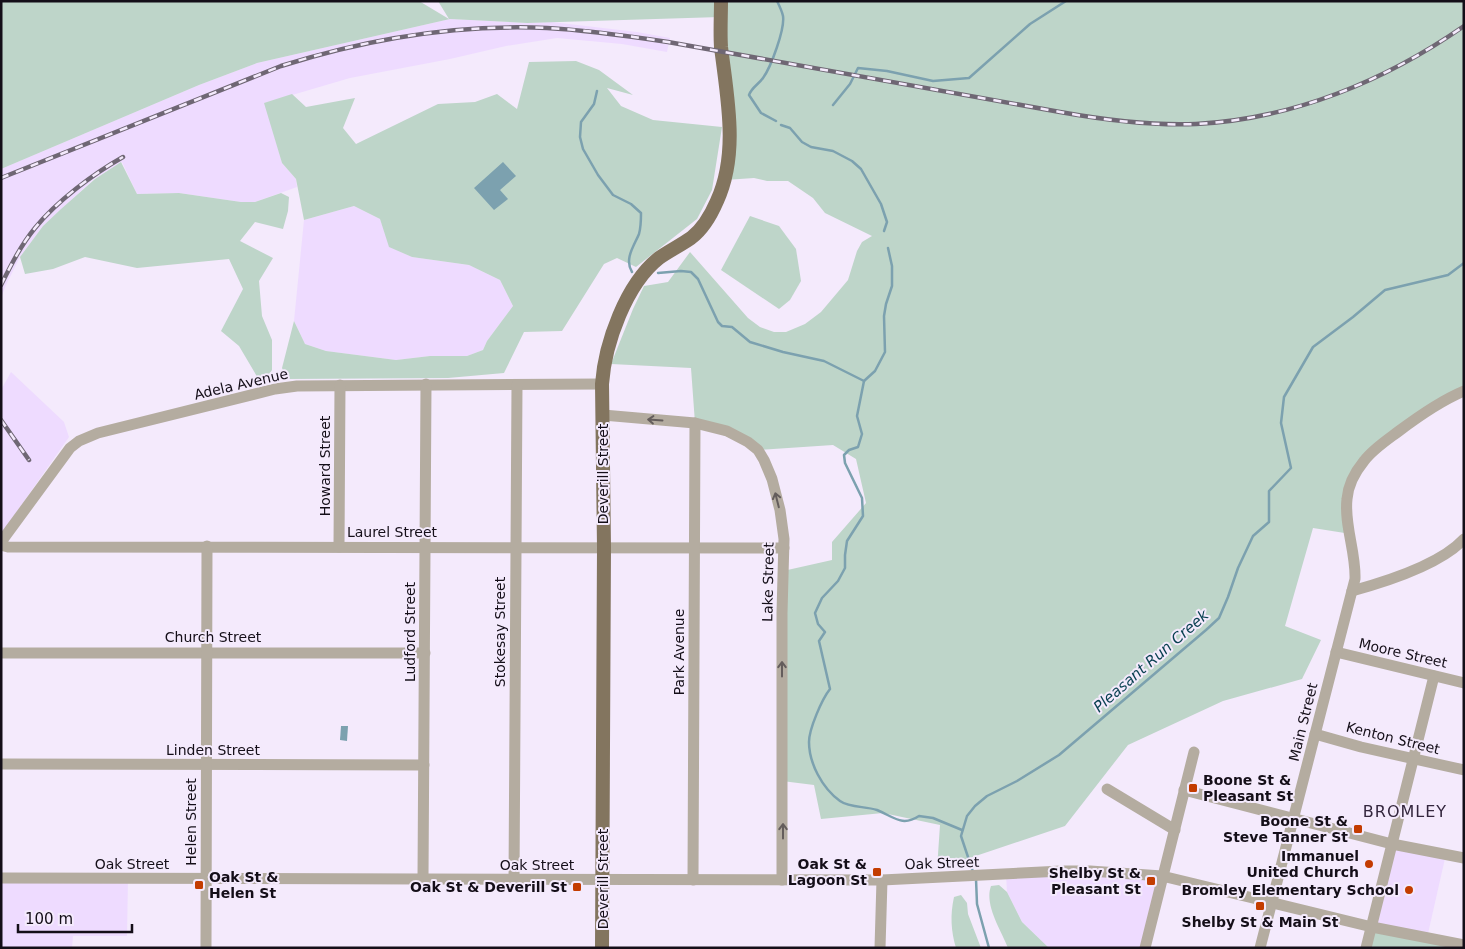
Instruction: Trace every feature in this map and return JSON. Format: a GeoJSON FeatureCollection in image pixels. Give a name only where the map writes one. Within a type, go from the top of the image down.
{"type":"FeatureCollection","features":[{"type":"Feature","properties":{"kind":"main road","name":"Deverill Street"},"geometry":{"type":"LineString","coordinates":[[602,948],[604,547],[602,384],[604,363],[615,327],[626,302],[646,271],[658,259],[692,237],[708,220],[725,180],[728,168],[730,135],[721,44],[721,1]]}},
{"type":"Feature","properties":{"kind":"street"},"geometry":{"type":"LineString","coordinates":[[713,1],[721,17]]}},
{"type":"Feature","properties":{"kind":"street","name":"Ludford Street"},"geometry":{"type":"LineString","coordinates":[[423,879],[426,384]]}},
{"type":"Feature","properties":{"kind":"street","name":"Adela Avenue"},"geometry":{"type":"LineString","coordinates":[[1,544],[63,456],[70,448],[84,438],[297,386],[602,384]]}},
{"type":"Feature","properties":{"kind":"street","name":"Howard Street"},"geometry":{"type":"LineString","coordinates":[[340,385],[340,547]]}},
{"type":"Feature","properties":{"kind":"street","name":"Stokesay Street"},"geometry":{"type":"LineString","coordinates":[[514,880],[517,385]]}},
{"type":"Feature","properties":{"kind":"street","name":"Main Street"},"geometry":{"type":"LineString","coordinates":[[1260,948],[1355,580],[1355,560],[1348,521],[1347,500],[1350,486],[1357,470],[1378,446],[1439,403],[1464,391]]}},
{"type":"Feature","properties":{"kind":"street","name":"Lake Street"},"geometry":{"type":"LineString","coordinates":[[603,415],[695,423],[726,432],[748,442],[758,450],[772,479],[783,525],[784,548],[782,880]]}},
{"type":"Feature","properties":{"kind":"street","name":"Park Avenue"},"geometry":{"type":"LineString","coordinates":[[693,880],[696,548],[695,423]]}},
{"type":"Feature","properties":{"kind":"street"},"geometry":{"type":"LineString","coordinates":[[1352,591],[1395,577],[1429,563],[1446,554],[1464,539]]}},
{"type":"Feature","properties":{"kind":"street","name":"Laurel Street"},"geometry":{"type":"LineString","coordinates":[[1,544],[8,547],[784,548]]}},
{"type":"Feature","properties":{"kind":"street","name":"Helen Street"},"geometry":{"type":"LineString","coordinates":[[206,948],[207,546]]}},
{"type":"Feature","properties":{"kind":"street","name":"Church Street"},"geometry":{"type":"LineString","coordinates":[[1,652],[425,653]]}},
{"type":"Feature","properties":{"kind":"street","name":"Moore Street"},"geometry":{"type":"LineString","coordinates":[[1336,652],[1464,683]]}},
{"type":"Feature","properties":{"kind":"street"},"geometry":{"type":"LineString","coordinates":[[1366,948],[1434,676]]}},
{"type":"Feature","properties":{"kind":"street","name":"Kenton Street"},"geometry":{"type":"LineString","coordinates":[[1315,734],[1464,770]]}},
{"type":"Feature","properties":{"kind":"street"},"geometry":{"type":"LineString","coordinates":[[1145,948],[1194,752]]}},
{"type":"Feature","properties":{"kind":"street","name":"Linden Street"},"geometry":{"type":"LineString","coordinates":[[1,764],[424,765]]}},
{"type":"Feature","properties":{"kind":"street"},"geometry":{"type":"LineString","coordinates":[[1107,789],[1175,830]]}},
{"type":"Feature","properties":{"kind":"street"},"geometry":{"type":"LineString","coordinates":[[1184,790],[1392,844],[1464,858]]}},
{"type":"Feature","properties":{"kind":"street","name":"Oak Street"},"geometry":{"type":"LineString","coordinates":[[1,878],[882,880],[1073,871],[1162,876],[1372,927],[1464,945]]}},
{"type":"Feature","properties":{"kind":"street"},"geometry":{"type":"LineString","coordinates":[[880,948],[882,880]]}},
{"type":"Feature","properties":{"kind":"shaded area"},"geometry":{"type":"Polygon","coordinates":[[[450,19],[527,23],[552,22],[637,32],[670,38],[667,52],[622,44],[557,38],[506,46],[350,78],[265,103],[282,163],[296,179],[297,187],[255,202],[241,202],[179,193],[137,194],[122,162],[94,179],[43,226],[20,257],[1,298],[1,169],[199,85],[257,63],[450,19]]]}},
{"type":"Feature","properties":{"kind":"shaded area"},"geometry":{"type":"Polygon","coordinates":[[[354,206],[380,219],[390,247],[412,257],[469,265],[500,280],[513,306],[487,341],[483,350],[467,356],[430,356],[396,360],[326,351],[305,344],[294,321],[304,220],[354,206]]]}},
{"type":"Feature","properties":{"kind":"shaded area"},"geometry":{"type":"Polygon","coordinates":[[[11,372],[64,422],[69,437],[1,534],[1,390],[11,372]]]}},
{"type":"Feature","properties":{"kind":"shaded area","name":"Bromley Elementary School"},"geometry":{"type":"Polygon","coordinates":[[[1392,844],[1446,854],[1427,938],[1372,927],[1392,844]]]}},
{"type":"Feature","properties":{"kind":"shaded area"},"geometry":{"type":"Polygon","coordinates":[[[1006,874],[1162,876],[1145,948],[1049,948],[1022,922],[1007,892],[1006,874]]]}},
{"type":"Feature","properties":{"kind":"shaded area"},"geometry":{"type":"Polygon","coordinates":[[[1,878],[128,879],[127,936],[73,936],[72,948],[1,948],[1,878]]]}},
{"type":"Feature","properties":{"kind":"green space"},"geometry":{"type":"Polygon","coordinates":[[[1,1],[419,1],[449,19],[438,1],[1464,1],[1464,392],[1449,397],[1357,470],[1347,500],[1351,534],[1313,528],[1285,626],[1321,640],[1302,679],[1223,701],[1128,745],[1065,826],[937,869],[940,825],[883,813],[821,819],[814,785],[782,781],[783,571],[832,560],[832,542],[866,503],[856,459],[833,445],[758,450],[695,423],[691,368],[611,364],[644,286],[668,282],[690,252],[748,318],[760,327],[774,332],[786,332],[805,324],[821,312],[848,280],[857,251],[862,242],[872,236],[825,213],[813,198],[788,181],[767,181],[754,178],[725,180],[720,17],[527,23],[450,19],[257,63],[199,85],[1,169],[1,1]]]}},
{"type":"Feature","properties":{"kind":"green space"},"geometry":{"type":"Polygon","coordinates":[[[576,61],[599,70],[633,95],[607,88],[621,106],[653,120],[722,127],[712,190],[697,219],[636,267],[617,258],[604,264],[562,331],[524,332],[504,373],[448,378],[287,379],[282,368],[294,321],[305,344],[326,351],[396,360],[430,356],[467,356],[483,350],[487,341],[513,306],[500,280],[469,265],[412,257],[389,247],[380,219],[354,206],[304,220],[296,179],[282,163],[264,103],[292,94],[306,107],[355,98],[343,128],[356,144],[438,104],[475,102],[497,94],[517,109],[529,62],[576,61]]]}},
{"type":"Feature","properties":{"kind":"green space"},"geometry":{"type":"Polygon","coordinates":[[[121,162],[137,194],[179,193],[241,202],[255,202],[281,193],[289,197],[288,211],[283,229],[255,222],[240,241],[273,258],[259,281],[262,316],[272,340],[272,370],[262,385],[239,346],[221,331],[243,289],[229,259],[137,268],[85,257],[53,269],[25,274],[20,257],[43,226],[95,179],[121,162]]]}},
{"type":"Feature","properties":{"kind":"green space"},"geometry":{"type":"Polygon","coordinates":[[[750,216],[779,226],[796,249],[801,281],[790,300],[779,309],[721,270],[750,216]]]}},
{"type":"Feature","properties":{"kind":"green space"},"geometry":{"type":"Polygon","coordinates":[[[999,885],[1007,892],[1022,922],[1049,948],[1008,948],[991,909],[989,893],[991,886],[999,885]]]}},
{"type":"Feature","properties":{"kind":"green space"},"geometry":{"type":"Polygon","coordinates":[[[961,895],[967,903],[968,914],[981,948],[956,948],[952,929],[952,910],[954,897],[961,895]]]}},
{"type":"Feature","properties":{"kind":"green space"},"geometry":{"type":"Polygon","coordinates":[[[1372,927],[1464,948],[1366,948],[1372,927]]]}},
{"type":"Feature","properties":{"kind":"water"},"geometry":{"type":"Polygon","coordinates":[[[503,162],[516,176],[500,190],[508,199],[494,210],[474,188],[503,162]]]}},
{"type":"Feature","properties":{"kind":"water"},"geometry":{"type":"Polygon","coordinates":[[[341,726],[348,726],[347,741],[340,740],[341,726]]]}},
{"type":"Feature","properties":{"kind":"waterway"},"geometry":{"type":"LineString","coordinates":[[776,121],[761,113],[749,95],[766,73],[780,38],[783,16],[777,1]]}},
{"type":"Feature","properties":{"kind":"waterway"},"geometry":{"type":"LineString","coordinates":[[833,105],[850,84],[858,68],[887,71],[933,81],[969,78],[1030,24],[1066,1]]}},
{"type":"Feature","properties":{"kind":"waterway"},"geometry":{"type":"LineString","coordinates":[[597,91],[594,104],[581,122],[580,137],[583,149],[598,175],[613,195],[631,204],[641,213],[639,234],[629,257],[632,272]]}},
{"type":"Feature","properties":{"kind":"waterway"},"geometry":{"type":"LineString","coordinates":[[781,125],[790,128],[802,142],[811,147],[833,151],[852,161],[861,169],[881,204],[887,222],[884,231]]}},
{"type":"Feature","properties":{"kind":"waterway"},"geometry":{"type":"LineString","coordinates":[[888,248],[892,266],[892,286],[884,316],[885,352],[875,371],[864,381],[857,416],[862,434],[858,447],[849,450],[844,455],[845,463],[862,498],[863,516],[847,541],[845,568],[838,581],[822,598],[815,613],[818,624],[825,632],[819,641],[830,689],[816,714],[809,742],[811,758],[822,782],[834,796],[844,803],[877,810],[903,821],[919,816],[933,818],[962,830]]}},
{"type":"Feature","properties":{"kind":"waterway","name":"Pleasant Run Creek"},"geometry":{"type":"LineString","coordinates":[[973,872],[961,836],[967,816],[975,806],[987,796],[1017,781],[1059,755],[1219,618],[1238,568],[1253,536],[1269,522],[1269,491],[1291,468],[1281,423],[1284,397],[1313,347],[1385,290],[1448,275],[1464,263]]}},
{"type":"Feature","properties":{"kind":"waterway"},"geometry":{"type":"LineString","coordinates":[[658,273],[691,272],[698,279],[718,322],[722,326],[732,327],[750,342],[824,361],[864,381]]}},
{"type":"Feature","properties":{"kind":"waterway","name":"Pleasant Run Creek"},"geometry":{"type":"LineString","coordinates":[[976,879],[977,904],[989,948]]}},
{"type":"Feature","properties":{"kind":"railway"},"geometry":{"type":"LineString","coordinates":[[1,178],[281,66],[346,48],[412,35],[446,31],[513,27],[562,29],[608,34],[668,42],[1077,115],[1128,122],[1196,124],[1232,121],[1268,114],[1337,94],[1402,64],[1464,26]]}},
{"type":"Feature","properties":{"kind":"railway"},"geometry":{"type":"LineString","coordinates":[[1,285],[21,248],[44,218],[76,189],[123,157]]}},
{"type":"Feature","properties":{"kind":"railway"},"geometry":{"type":"LineString","coordinates":[[1,420],[29,460]]}},
{"type":"Feature","properties":{"kind":"place","name":"Boone St & Pleasant St"},"geometry":{"type":"Point","coordinates":[1193,788]}},
{"type":"Feature","properties":{"kind":"place","name":"Boone St & Steve Tanner St"},"geometry":{"type":"Point","coordinates":[1358,829]}},
{"type":"Feature","properties":{"kind":"place","name":"Immanuel United Church"},"geometry":{"type":"Point","coordinates":[1369,864]}},
{"type":"Feature","properties":{"kind":"place","name":"Oak St & Lagoon St"},"geometry":{"type":"Point","coordinates":[877,872]}},
{"type":"Feature","properties":{"kind":"place","name":"Shelby St & Pleasant St"},"geometry":{"type":"Point","coordinates":[1151,881]}},
{"type":"Feature","properties":{"kind":"place","name":"Oak St & Helen St"},"geometry":{"type":"Point","coordinates":[199,885]}},
{"type":"Feature","properties":{"kind":"place","name":"Oak St & Deverill St"},"geometry":{"type":"Point","coordinates":[577,887]}},
{"type":"Feature","properties":{"kind":"place","name":"Bromley Elementary School"},"geometry":{"type":"Point","coordinates":[1409,890]}},
{"type":"Feature","properties":{"kind":"place","name":"Shelby St & Main St"},"geometry":{"type":"Point","coordinates":[1260,906]}},
{"type":"Feature","properties":{"kind":"district","name":"BROMLEY"},"geometry":{"type":"Point","coordinates":[1405,811]}}]}
